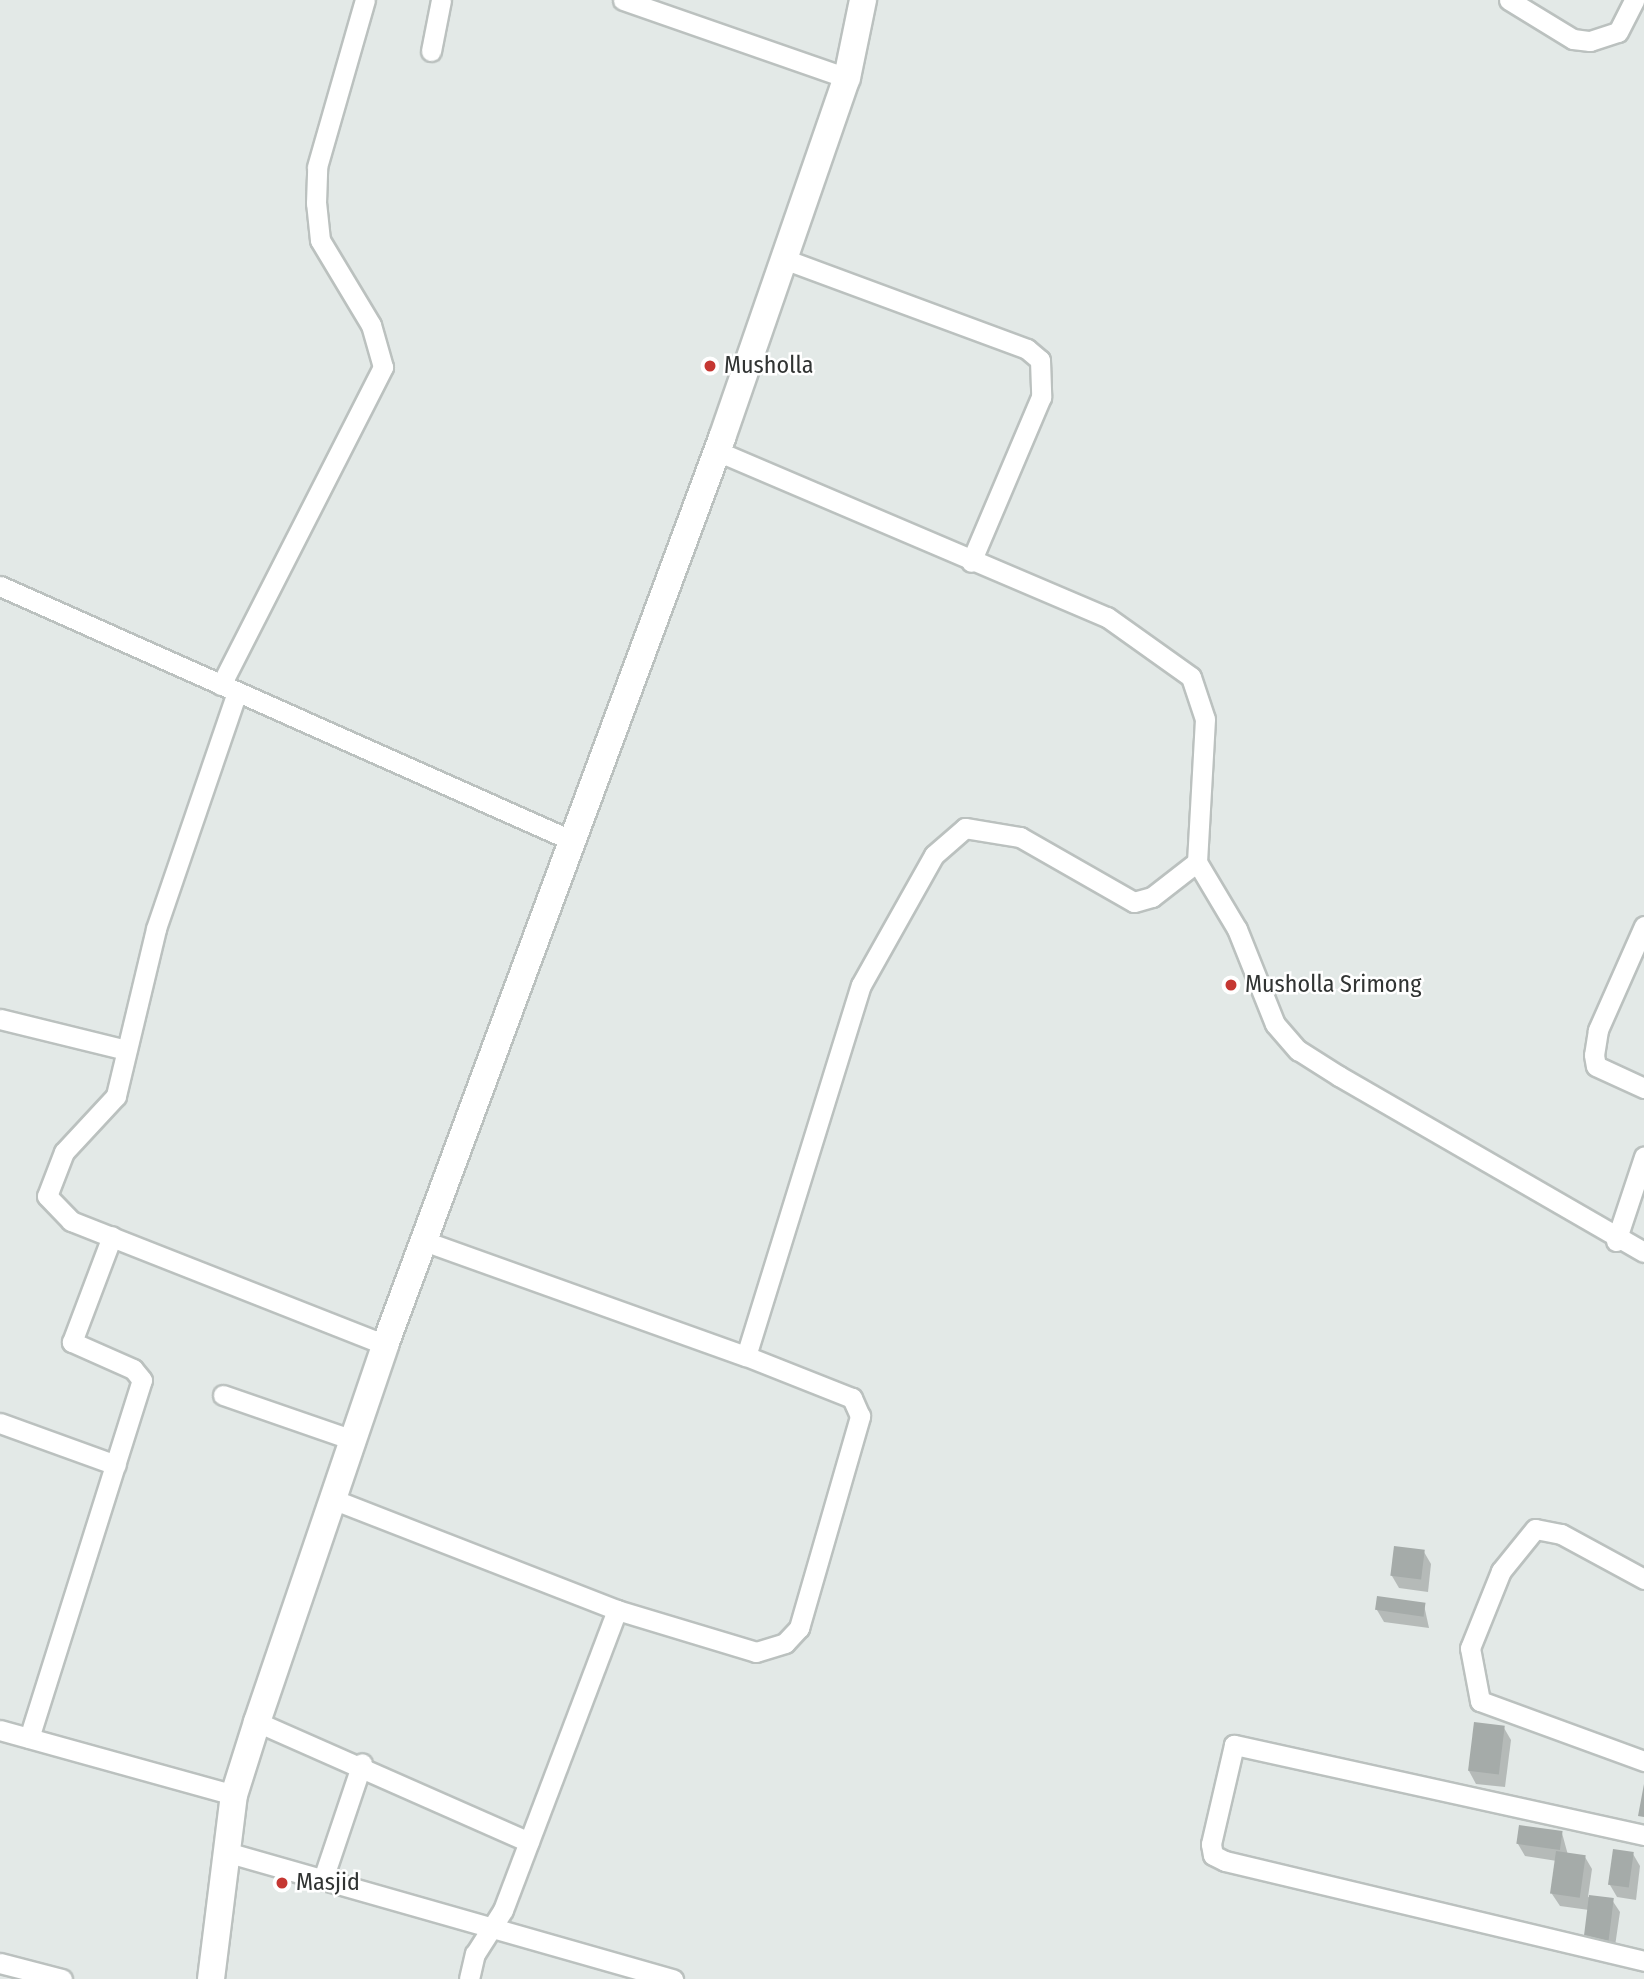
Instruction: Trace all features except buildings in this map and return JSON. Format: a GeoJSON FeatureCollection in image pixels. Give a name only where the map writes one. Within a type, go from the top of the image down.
{"type":"FeatureCollection","features":[{"type":"Feature","properties":{"kind":"street"},"geometry":{"type":"LineString","coordinates":[[365,0],[317,167],[316,203],[320,240],[371,325],[383,367],[229,688],[156,929],[110,1109],[64,1152],[47,1196],[71,1221],[385,1345]]}},
{"type":"Feature","properties":{"kind":"street"},"geometry":{"type":"LineString","coordinates":[[431,51],[441,0]]}},
{"type":"Feature","properties":{"kind":"street"},"geometry":{"type":"LineString","coordinates":[[626,0],[847,78]]}},
{"type":"Feature","properties":{"kind":"street"},"geometry":{"type":"LineString","coordinates":[[211,1979],[234,1795],[257,1722],[335,1500],[385,1345],[717,451],[847,78],[863,0]]}},
{"type":"Feature","properties":{"kind":"street"},"geometry":{"type":"LineString","coordinates":[[1509,0],[1573,39],[1590,41],[1618,32],[1634,0]]}},
{"type":"Feature","properties":{"kind":"street"},"geometry":{"type":"LineString","coordinates":[[784,259],[1027,349],[1040,360],[1041,397],[971,562]]}},
{"type":"Feature","properties":{"kind":"street"},"geometry":{"type":"LineString","coordinates":[[717,451],[971,562],[1107,617],[1191,677],[1205,719],[1197,862],[1237,929],[1275,1024],[1298,1050],[1616,1241],[1644,1252]]}},
{"type":"Feature","properties":{"kind":"street"},"geometry":{"type":"LineString","coordinates":[[0,586],[573,841]]}},
{"type":"Feature","properties":{"kind":"street"},"geometry":{"type":"LineString","coordinates":[[746,1356],[861,985],[934,855],[965,828],[999,830],[1133,902],[1153,897],[1197,862]]}},
{"type":"Feature","properties":{"kind":"street"},"geometry":{"type":"LineString","coordinates":[[1644,926],[1598,1030],[1594,1055],[1596,1066],[1644,1088],[1644,1098]]}},
{"type":"Feature","properties":{"kind":"street"},"geometry":{"type":"LineString","coordinates":[[0,1019],[126,1049]]}},
{"type":"Feature","properties":{"kind":"street"},"geometry":{"type":"LineString","coordinates":[[1616,1241],[1644,1157]]}},
{"type":"Feature","properties":{"kind":"street"},"geometry":{"type":"LineString","coordinates":[[29,1738],[116,1465],[141,1377],[72,1342],[112,1236]]}},
{"type":"Feature","properties":{"kind":"street"},"geometry":{"type":"LineString","coordinates":[[335,1500],[617,1610],[756,1652],[772,1650],[799,1628],[859,1409],[852,1398],[746,1356],[424,1241]]}},
{"type":"Feature","properties":{"kind":"street"},"geometry":{"type":"LineString","coordinates":[[223,1395],[353,1440]]}},
{"type":"Feature","properties":{"kind":"street"},"geometry":{"type":"LineString","coordinates":[[0,1423],[116,1465]]}},
{"type":"Feature","properties":{"kind":"street"},"geometry":{"type":"LineString","coordinates":[[1644,1579],[1561,1534],[1535,1529],[1501,1572],[1470,1648],[1480,1701],[1644,1761]]}},
{"type":"Feature","properties":{"kind":"street"},"geometry":{"type":"LineString","coordinates":[[470,1979],[529,1842],[617,1610]]}},
{"type":"Feature","properties":{"kind":"street"},"geometry":{"type":"LineString","coordinates":[[257,1722],[362,1763],[393,1787],[529,1842]]}},
{"type":"Feature","properties":{"kind":"street"},"geometry":{"type":"LineString","coordinates":[[0,1730],[234,1795]]}},
{"type":"Feature","properties":{"kind":"street"},"geometry":{"type":"LineString","coordinates":[[1644,1835],[1234,1745],[1211,1849],[1225,1861],[1644,1961]]}},
{"type":"Feature","properties":{"kind":"street"},"geometry":{"type":"LineString","coordinates":[[323,1879],[362,1763]]}},
{"type":"Feature","properties":{"kind":"street"},"geometry":{"type":"LineString","coordinates":[[226,1852],[494,1924],[673,1979]]}},
{"type":"Feature","properties":{"kind":"street"},"geometry":{"type":"LineString","coordinates":[[0,1962],[62,1979]]}},
{"type":"Feature","properties":{"kind":"place","name":"Musholla"},"geometry":{"type":"Point","coordinates":[710,366]}},
{"type":"Feature","properties":{"kind":"place","name":"Musholla Srimong"},"geometry":{"type":"Point","coordinates":[1231,985]}},
{"type":"Feature","properties":{"kind":"place","name":"Masjid"},"geometry":{"type":"Point","coordinates":[282,1883]}}]}
